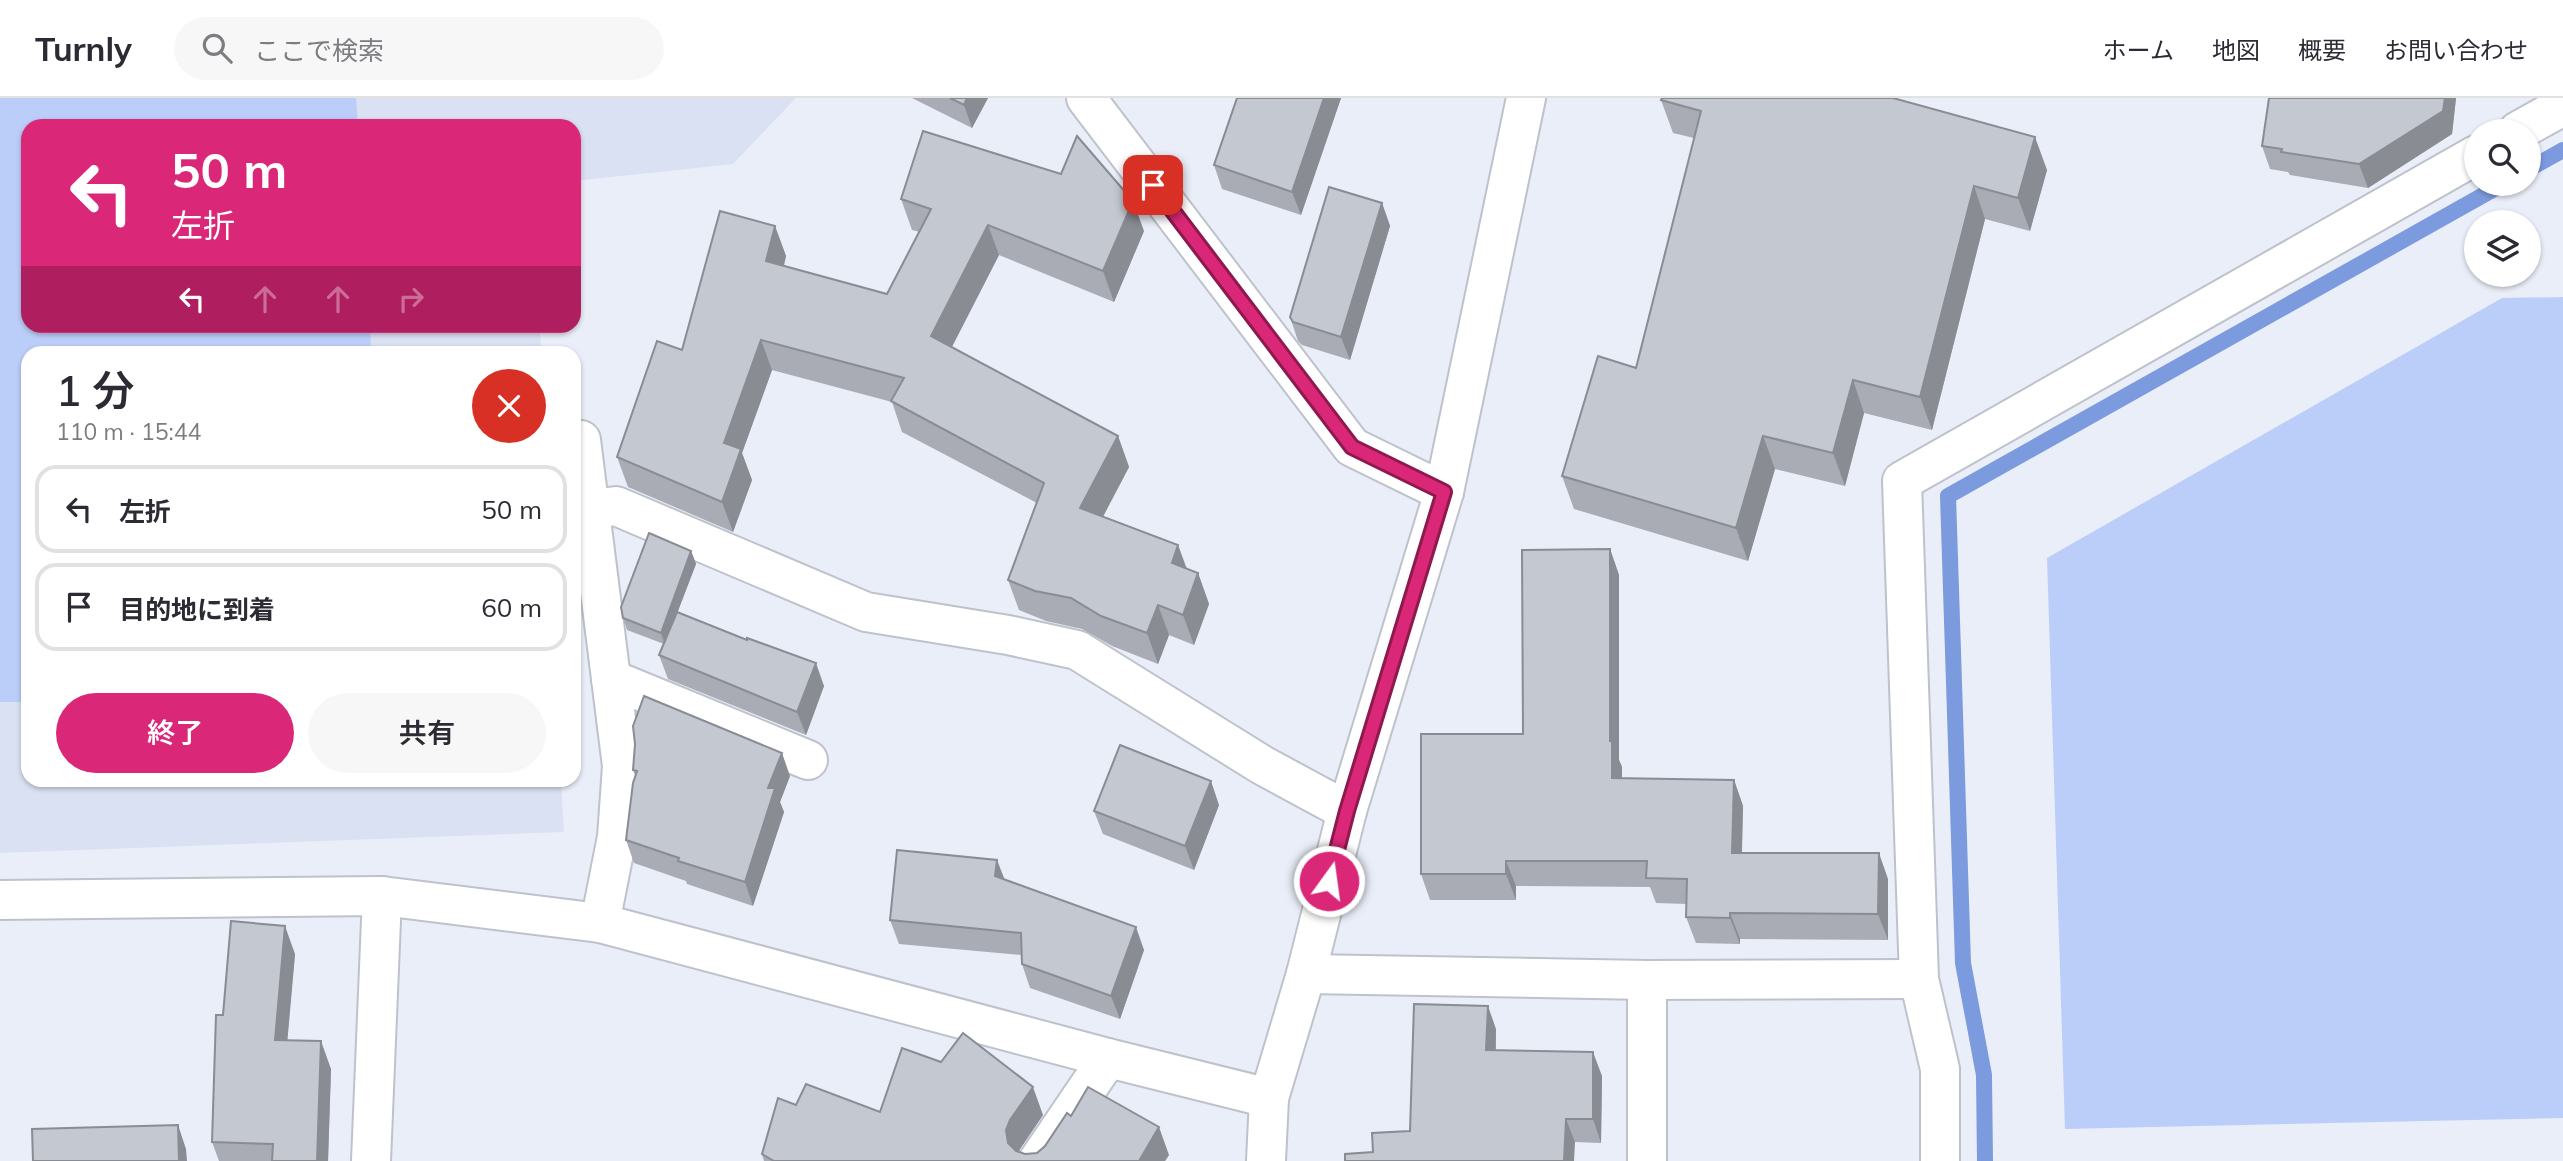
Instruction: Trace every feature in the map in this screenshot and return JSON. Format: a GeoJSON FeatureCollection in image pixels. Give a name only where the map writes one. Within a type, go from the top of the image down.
{"type":"FeatureCollection","features":[{"type":"Feature","properties":{"kind":"street"},"geometry":{"type":"LineString","coordinates":[[1086,98],[1352,447],[1444,492]]}},
{"type":"Feature","properties":{"kind":"street"},"geometry":{"type":"LineString","coordinates":[[1266,1161],[1269,1098],[1306,974],[1347,811],[1444,492],[1526,98]]}},
{"type":"Feature","properties":{"kind":"street"},"geometry":{"type":"LineString","coordinates":[[2540,119],[2563,106]]}},
{"type":"Feature","properties":{"kind":"street"},"geometry":{"type":"LineString","coordinates":[[1940,1161],[1940,1069],[1919,979],[1902,481],[2464,162]]}},
{"type":"Feature","properties":{"kind":"street"},"geometry":{"type":"LineString","coordinates":[[582,440],[622,766],[617,837],[600,923]]}},
{"type":"Feature","properties":{"kind":"street"},"geometry":{"type":"LineString","coordinates":[[590,509],[615,506],[866,612],[1007,635],[1077,650],[1262,765],[1347,811]]}},
{"type":"Feature","properties":{"kind":"street"},"geometry":{"type":"LineString","coordinates":[[611,680],[808,760]]}},
{"type":"Feature","properties":{"kind":"street"},"geometry":{"type":"LineString","coordinates":[[371,1161],[382,896]]}},
{"type":"Feature","properties":{"kind":"street"},"geometry":{"type":"LineString","coordinates":[[0,900],[382,896],[600,923],[1269,1098]]}},
{"type":"Feature","properties":{"kind":"street"},"geometry":{"type":"LineString","coordinates":[[1306,974],[1647,980],[1919,979]]}},
{"type":"Feature","properties":{"kind":"street"},"geometry":{"type":"LineString","coordinates":[[1647,980],[1647,1161]]}},
{"type":"Feature","properties":{"kind":"street"},"geometry":{"type":"LineString","coordinates":[[1038,1161],[1108,1058]]}},
{"type":"Feature","properties":{"kind":"shaded area"},"geometry":{"type":"Polygon","coordinates":[[[0,98],[796,98],[733,164],[581,180],[581,119],[21,119],[21,333],[540,333],[541,346],[21,346],[21,787],[561,787],[564,832],[0,853],[0,98]]]}},
{"type":"Feature","properties":{"kind":"shaded area"},"geometry":{"type":"Polygon","coordinates":[[[0,98],[356,98],[358,119],[21,119],[21,333],[370,333],[371,346],[21,346],[21,702],[0,702],[0,98]]]}},
{"type":"Feature","properties":{"kind":"shaded area"},"geometry":{"type":"Polygon","coordinates":[[[2563,297],[2563,1118],[2065,1129],[2047,558],[2502,298],[2563,297]]]}},
{"type":"Feature","properties":{"kind":"building"},"geometry":{"type":"Polygon","coordinates":[[[950,98],[967,98],[964,105],[950,98]]]}},
{"type":"Feature","properties":{"kind":"building"},"geometry":{"type":"Polygon","coordinates":[[[1237,98],[1324,98],[1292,192],[1214,165],[1237,98]]]}},
{"type":"Feature","properties":{"kind":"building"},"geometry":{"type":"Polygon","coordinates":[[[1893,98],[2035,137],[2018,198],[1974,186],[1920,397],[1853,380],[1833,453],[1763,436],[1736,528],[1562,476],[1598,356],[1636,368],[1701,111],[1661,100],[1893,98]]]}},
{"type":"Feature","properties":{"kind":"building"},"geometry":{"type":"Polygon","coordinates":[[[2269,98],[2445,98],[2443,111],[2359,164],[2281,152],[2282,149],[2262,146],[2269,98]]]}},
{"type":"Feature","properties":{"kind":"building"},"geometry":{"type":"Polygon","coordinates":[[[923,131],[1061,174],[1077,136],[1133,201],[1103,271],[988,225],[931,336],[1118,436],[1080,508],[1178,545],[1172,563],[1198,573],[1183,615],[1158,605],[1147,633],[1101,616],[1071,598],[1035,591],[1008,580],[1044,483],[891,401],[904,378],[761,340],[724,443],[741,449],[722,502],[617,457],[657,341],[682,350],[720,211],[775,226],[766,261],[887,294],[931,209],[901,199],[923,131]]]}},
{"type":"Feature","properties":{"kind":"building"},"geometry":{"type":"Polygon","coordinates":[[[1329,187],[1382,203],[1341,337],[1293,322],[1290,317],[1329,187]]]}},
{"type":"Feature","properties":{"kind":"building"},"geometry":{"type":"Polygon","coordinates":[[[649,533],[691,551],[661,633],[623,618],[621,607],[649,533]]]}},
{"type":"Feature","properties":{"kind":"building"},"geometry":{"type":"Polygon","coordinates":[[[1610,549],[1612,778],[1734,780],[1732,853],[1879,853],[1878,914],[1730,913],[1730,918],[1686,917],[1687,879],[1646,878],[1647,861],[1506,861],[1506,874],[1421,874],[1421,734],[1523,734],[1522,550],[1610,549]]]}},
{"type":"Feature","properties":{"kind":"building"},"geometry":{"type":"Polygon","coordinates":[[[677,612],[747,640],[816,663],[797,712],[659,655],[677,612]]]}},
{"type":"Feature","properties":{"kind":"building"},"geometry":{"type":"Polygon","coordinates":[[[644,696],[782,753],[768,788],[775,788],[745,882],[678,861],[679,858],[626,840],[637,771],[633,770],[633,726],[644,696]]]}},
{"type":"Feature","properties":{"kind":"building"},"geometry":{"type":"Polygon","coordinates":[[[1120,745],[1211,781],[1185,846],[1094,811],[1120,745]]]}},
{"type":"Feature","properties":{"kind":"building"},"geometry":{"type":"Polygon","coordinates":[[[897,850],[997,860],[995,876],[1136,927],[1111,996],[1022,964],[1021,933],[890,920],[897,850]]]}},
{"type":"Feature","properties":{"kind":"building"},"geometry":{"type":"Polygon","coordinates":[[[231,921],[285,926],[275,1040],[321,1041],[317,1161],[272,1161],[273,1144],[212,1142],[216,1015],[223,1015],[231,921]]]}},
{"type":"Feature","properties":{"kind":"building"},"geometry":{"type":"Polygon","coordinates":[[[1414,1004],[1488,1006],[1486,1050],[1593,1052],[1593,1119],[1566,1119],[1564,1161],[1345,1161],[1345,1154],[1373,1152],[1372,1133],[1410,1131],[1414,1004]]]}},
{"type":"Feature","properties":{"kind":"building"},"geometry":{"type":"Polygon","coordinates":[[[963,1033],[1033,1087],[1006,1130],[1008,1143],[1016,1151],[1025,1154],[1037,1153],[1045,1146],[1067,1113],[1071,1116],[1088,1087],[1159,1127],[1139,1161],[774,1161],[762,1154],[778,1098],[796,1105],[806,1084],[880,1112],[902,1048],[941,1062],[963,1033]]]}},
{"type":"Feature","properties":{"kind":"building"},"geometry":{"type":"Polygon","coordinates":[[[178,1125],[179,1161],[33,1161],[32,1129],[178,1125]]]}},
{"type":"Feature","properties":{"kind":"waterway"},"geometry":{"type":"LineString","coordinates":[[2541,162],[2563,150]]}},
{"type":"Feature","properties":{"kind":"waterway"},"geometry":{"type":"LineString","coordinates":[[1985,1161],[1984,1075],[1963,963],[1948,496],[2482,196]]}},
{"type":"Feature","properties":{"kind":"route"},"geometry":{"type":"LineString","coordinates":[[1153,185],[1352,447],[1444,492],[1347,811],[1329,881]]}}]}
